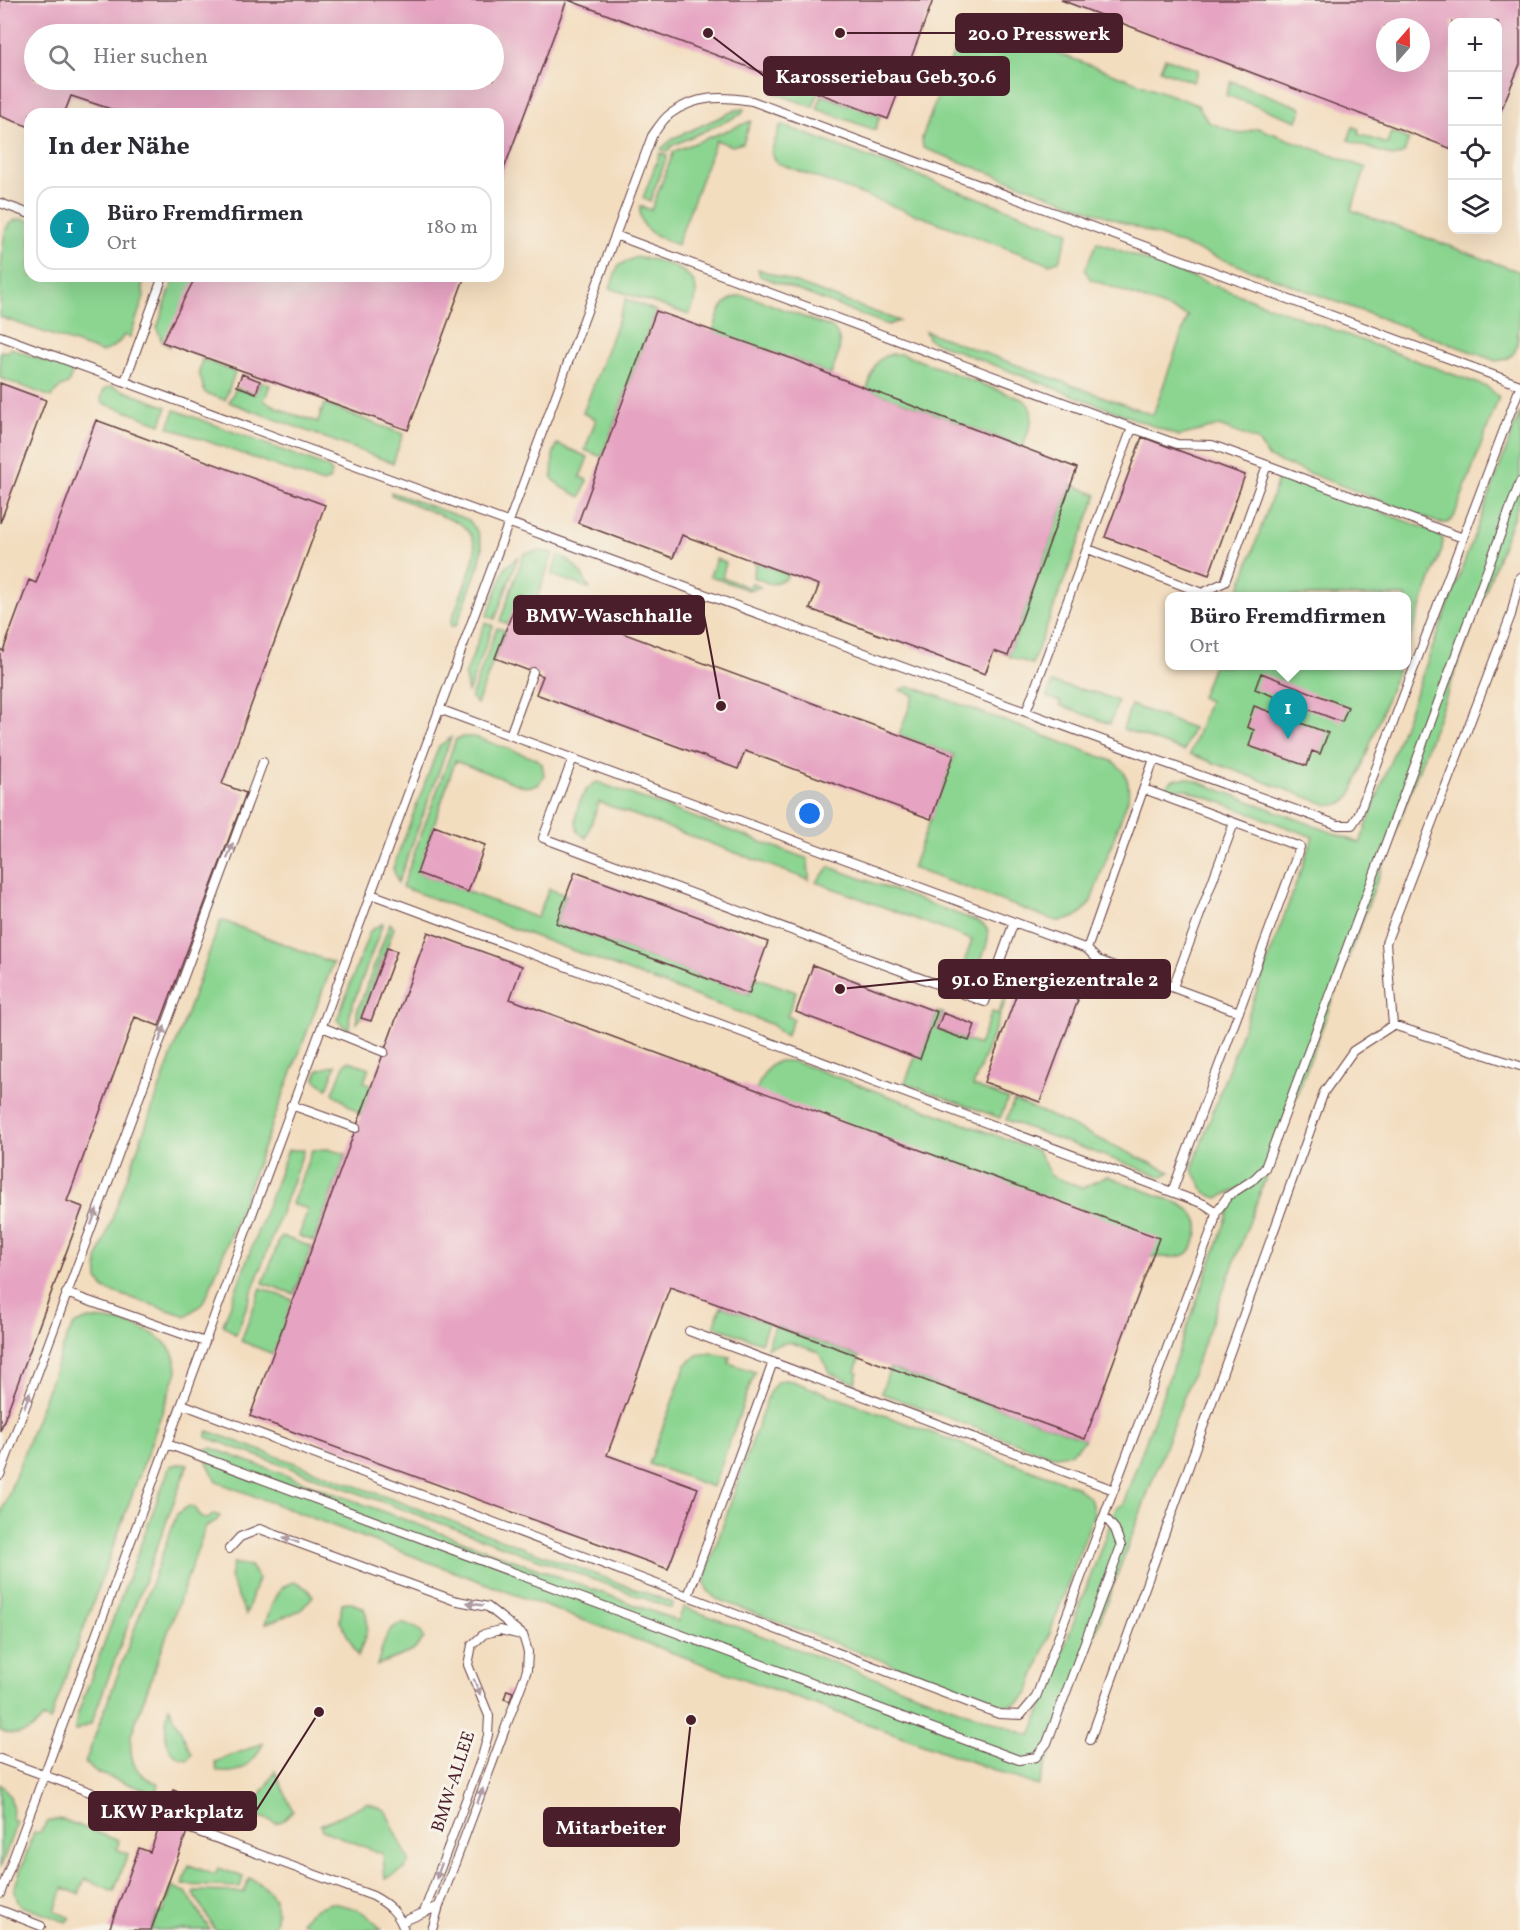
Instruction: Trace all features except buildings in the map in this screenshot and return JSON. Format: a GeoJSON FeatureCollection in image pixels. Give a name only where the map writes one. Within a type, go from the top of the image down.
{"type":"FeatureCollection","features":[{"type":"Feature","properties":{"kind":"lane"},"geometry":{"type":"LineString","coordinates":[[0,336],[125,381],[508,522],[1154,759],[1338,825],[1352,825],[1358,816],[1520,386],[752,101],[722,96],[692,102],[668,115],[651,136],[615,235],[508,522],[322,1027],[291,1105],[0,1894]]}},
{"type":"Feature","properties":{"kind":"lane"},"geometry":{"type":"LineString","coordinates":[[0,203],[24,212]]}},
{"type":"Feature","properties":{"kind":"lane"},"geometry":{"type":"LineString","coordinates":[[615,235],[1132,428],[1177,444],[1212,445],[1463,538]]}},
{"type":"Feature","properties":{"kind":"lane"},"geometry":{"type":"LineString","coordinates":[[125,381],[162,282]]}},
{"type":"Feature","properties":{"kind":"lane"},"geometry":{"type":"LineString","coordinates":[[1026,712],[1132,428]]}},
{"type":"Feature","properties":{"kind":"lane"},"geometry":{"type":"LineString","coordinates":[[1204,592],[1225,582],[1267,465]]}},
{"type":"Feature","properties":{"kind":"lane"},"geometry":{"type":"LineString","coordinates":[[182,1404],[999,1714],[1021,1715],[1036,1697],[1214,1223],[1215,1212],[1228,1196],[1254,1179],[1265,1168],[1520,482]]}},
{"type":"Feature","properties":{"kind":"lane"},"geometry":{"type":"LineString","coordinates":[[1088,549],[1199,592]]}},
{"type":"Feature","properties":{"kind":"lane"},"geometry":{"type":"LineString","coordinates":[[1393,1025],[1386,943],[1511,615],[1520,577]]}},
{"type":"Feature","properties":{"kind":"lane"},"geometry":{"type":"LineString","coordinates":[[510,735],[533,672]]}},
{"type":"Feature","properties":{"kind":"lane"},"geometry":{"type":"LineString","coordinates":[[439,709],[1087,949],[1098,960],[1239,1012]]}},
{"type":"Feature","properties":{"kind":"lane"},"geometry":{"type":"LineString","coordinates":[[573,758],[543,838],[985,1002],[1014,922]]}},
{"type":"Feature","properties":{"kind":"lane"},"geometry":{"type":"LineString","coordinates":[[1087,949],[1154,759]]}},
{"type":"Feature","properties":{"kind":"lane"},"geometry":{"type":"LineString","coordinates":[[0,1475],[263,762]]}},
{"type":"Feature","properties":{"kind":"lane"},"geometry":{"type":"LineString","coordinates":[[1143,789],[1300,847],[1172,1192]]}},
{"type":"Feature","properties":{"kind":"lane"},"geometry":{"type":"LineString","coordinates":[[1173,987],[1234,823]]}},
{"type":"Feature","properties":{"kind":"lane"},"geometry":{"type":"LineString","coordinates":[[371,894],[1204,1204],[1215,1212]]}},
{"type":"Feature","properties":{"kind":"lane"},"geometry":{"type":"LineString","coordinates":[[1393,1025],[1520,1066]]}},
{"type":"Feature","properties":{"kind":"lane"},"geometry":{"type":"LineString","coordinates":[[1090,1740],[1324,1092],[1353,1051],[1393,1025]]}},
{"type":"Feature","properties":{"kind":"lane"},"geometry":{"type":"LineString","coordinates":[[322,1027],[384,1052]]}},
{"type":"Feature","properties":{"kind":"lane"},"geometry":{"type":"LineString","coordinates":[[291,1105],[356,1128]]}},
{"type":"Feature","properties":{"kind":"lane"},"geometry":{"type":"LineString","coordinates":[[66,1293],[205,1342]]}},
{"type":"Feature","properties":{"kind":"lane"},"geometry":{"type":"LineString","coordinates":[[689,1331],[1114,1490]]}},
{"type":"Feature","properties":{"kind":"lane"},"geometry":{"type":"LineString","coordinates":[[688,1596],[773,1362]]}},
{"type":"Feature","properties":{"kind":"lane"},"geometry":{"type":"LineString","coordinates":[[167,1444],[1019,1760],[1036,1757],[1047,1743],[1121,1546],[1115,1529],[1104,1516]]}},
{"type":"Feature","properties":{"kind":"lane"},"geometry":{"type":"LineString","coordinates":[[228,1549],[240,1538],[260,1529],[453,1600],[488,1607],[523,1635],[528,1652],[527,1670],[432,1930]]}},
{"type":"Feature","properties":{"kind":"lane","name":"BMW-ALLEE"},"geometry":{"type":"LineString","coordinates":[[424,1912],[482,1757],[488,1735],[489,1716],[468,1665],[472,1645],[484,1634],[500,1630],[523,1635]]}},
{"type":"Feature","properties":{"kind":"lane"},"geometry":{"type":"LineString","coordinates":[[0,1759],[373,1896],[388,1904],[403,1926],[424,1912],[439,1906]]}},
{"type":"Feature","properties":{"kind":"lane"},"geometry":{"type":"LineString","coordinates":[[0,1910],[41,1926]]}},
{"type":"Feature","properties":{"kind":"green space"},"geometry":{"type":"Polygon","coordinates":[[[1053,21],[1082,32],[1084,28],[1098,33],[1094,46],[1050,29],[1053,21]]]}},
{"type":"Feature","properties":{"kind":"green space"},"geometry":{"type":"Polygon","coordinates":[[[988,31],[1003,33],[1198,105],[1208,122],[1239,134],[1258,128],[1366,168],[1351,210],[1520,272],[1520,312],[1516,349],[1508,358],[1496,361],[923,148],[922,138],[955,49],[970,38],[988,31]]]}},
{"type":"Feature","properties":{"kind":"green space"},"geometry":{"type":"Polygon","coordinates":[[[1165,58],[1198,70],[1193,82],[1160,70],[1165,58]]]}},
{"type":"Feature","properties":{"kind":"green space"},"geometry":{"type":"Polygon","coordinates":[[[777,78],[818,93],[813,107],[772,92],[777,78]]]}},
{"type":"Feature","properties":{"kind":"green space"},"geometry":{"type":"Polygon","coordinates":[[[1231,81],[1302,108],[1297,121],[1226,95],[1231,81]]]}},
{"type":"Feature","properties":{"kind":"green space"},"geometry":{"type":"Polygon","coordinates":[[[822,95],[880,116],[875,130],[817,109],[822,95]]]}},
{"type":"Feature","properties":{"kind":"green space"},"geometry":{"type":"Polygon","coordinates":[[[744,109],[742,114],[671,146],[668,152],[661,149],[674,138],[736,110],[744,109]]]}},
{"type":"Feature","properties":{"kind":"green space"},"geometry":{"type":"Polygon","coordinates":[[[751,121],[743,143],[732,146],[716,140],[677,245],[650,232],[642,222],[640,206],[651,210],[674,151],[751,121]]]}},
{"type":"Feature","properties":{"kind":"green space"},"geometry":{"type":"Polygon","coordinates":[[[782,125],[1067,231],[1069,233],[1059,261],[1049,264],[777,163],[771,153],[782,125]]]}},
{"type":"Feature","properties":{"kind":"green space"},"geometry":{"type":"Polygon","coordinates":[[[1353,127],[1359,129],[1358,134],[1387,144],[1391,132],[1409,139],[1404,153],[1394,157],[1348,140],[1353,127]]]}},
{"type":"Feature","properties":{"kind":"green space"},"geometry":{"type":"Polygon","coordinates":[[[660,153],[667,156],[650,201],[643,198],[660,153]]]}},
{"type":"Feature","properties":{"kind":"green space"},"geometry":{"type":"Polygon","coordinates":[[[24,219],[24,282],[142,282],[144,297],[130,337],[124,335],[114,346],[101,352],[0,317],[3,245],[7,227],[14,221],[24,219]]]}},
{"type":"Feature","properties":{"kind":"green space"},"geometry":{"type":"Polygon","coordinates":[[[1097,242],[1487,387],[1499,397],[1454,517],[1448,523],[1439,523],[1269,458],[1257,440],[1219,426],[1179,436],[929,340],[925,331],[1153,415],[1188,316],[1090,279],[1085,270],[1097,242]]]}},
{"type":"Feature","properties":{"kind":"green space"},"geometry":{"type":"Polygon","coordinates":[[[636,257],[673,266],[689,277],[694,284],[696,295],[689,315],[610,288],[618,266],[636,257]]]}},
{"type":"Feature","properties":{"kind":"green space"},"geometry":{"type":"Polygon","coordinates":[[[758,269],[899,321],[888,325],[760,276],[758,269]]]}},
{"type":"Feature","properties":{"kind":"green space"},"geometry":{"type":"Polygon","coordinates":[[[173,282],[194,282],[170,347],[162,342],[157,328],[173,282]]]}},
{"type":"Feature","properties":{"kind":"green space"},"geometry":{"type":"Polygon","coordinates":[[[739,296],[751,297],[832,328],[840,345],[831,375],[796,360],[713,332],[724,305],[739,296]]]}},
{"type":"Feature","properties":{"kind":"green space"},"geometry":{"type":"Polygon","coordinates":[[[626,299],[656,311],[602,457],[585,450],[596,419],[583,413],[626,299]]]}},
{"type":"Feature","properties":{"kind":"green space"},"geometry":{"type":"Polygon","coordinates":[[[10,348],[73,371],[68,384],[61,387],[51,397],[0,378],[0,351],[8,352],[10,348]]]}},
{"type":"Feature","properties":{"kind":"green space"},"geometry":{"type":"Polygon","coordinates":[[[892,354],[902,354],[1024,400],[1032,416],[1023,447],[867,389],[877,362],[892,354]]]}},
{"type":"Feature","properties":{"kind":"green space"},"geometry":{"type":"Polygon","coordinates":[[[202,359],[235,372],[225,400],[205,393],[199,372],[202,359]]]}},
{"type":"Feature","properties":{"kind":"green space"},"geometry":{"type":"Polygon","coordinates":[[[261,382],[270,385],[264,401],[289,413],[318,422],[324,404],[403,434],[393,463],[229,402],[236,388],[255,394],[261,382]]]}},
{"type":"Feature","properties":{"kind":"green space"},"geometry":{"type":"Polygon","coordinates":[[[111,386],[167,407],[161,424],[103,403],[101,398],[104,389],[111,386]]]}},
{"type":"Feature","properties":{"kind":"green space"},"geometry":{"type":"Polygon","coordinates":[[[175,410],[327,467],[332,472],[330,479],[323,483],[168,427],[175,410]]]}},
{"type":"Feature","properties":{"kind":"green space"},"geometry":{"type":"Polygon","coordinates":[[[1520,412],[1520,499],[1038,1786],[569,1615],[217,1482],[201,1450],[212,1448],[678,1621],[684,1607],[1031,1736],[1116,1508],[1123,1504],[1232,1204],[1230,1203],[1255,1182],[1218,1198],[1206,1194],[1192,1169],[1313,837],[1185,789],[1165,789],[1174,780],[1188,778],[1360,843],[1520,412]]]}},
{"type":"Feature","properties":{"kind":"green space"},"geometry":{"type":"Polygon","coordinates":[[[557,444],[588,457],[580,477],[587,480],[581,497],[561,487],[552,478],[553,455],[557,444]]]}},
{"type":"Feature","properties":{"kind":"green space"},"geometry":{"type":"Polygon","coordinates":[[[1280,474],[1435,532],[1443,539],[1442,549],[1411,635],[1411,592],[1238,592],[1280,474]]]}},
{"type":"Feature","properties":{"kind":"green space"},"geometry":{"type":"Polygon","coordinates":[[[1071,484],[1097,495],[1032,664],[1008,656],[1071,484]]]}},
{"type":"Feature","properties":{"kind":"green space"},"geometry":{"type":"Polygon","coordinates":[[[391,492],[469,520],[478,533],[482,547],[480,562],[457,624],[453,627],[451,622],[474,558],[475,550],[471,536],[467,529],[459,523],[391,495],[391,492]]]}},
{"type":"Feature","properties":{"kind":"green space"},"geometry":{"type":"Polygon","coordinates":[[[538,551],[553,553],[536,601],[519,595],[508,624],[500,621],[524,554],[538,551]]]}},
{"type":"Feature","properties":{"kind":"green space"},"geometry":{"type":"Polygon","coordinates":[[[558,555],[577,569],[590,589],[552,575],[558,555]]]}},
{"type":"Feature","properties":{"kind":"green space"},"geometry":{"type":"Polygon","coordinates":[[[518,557],[495,619],[487,616],[505,568],[518,557]]]}},
{"type":"Feature","properties":{"kind":"green space"},"geometry":{"type":"Polygon","coordinates":[[[716,559],[726,563],[722,577],[749,588],[751,583],[760,587],[748,590],[710,576],[716,559]]]}},
{"type":"Feature","properties":{"kind":"green space"},"geometry":{"type":"Polygon","coordinates":[[[756,562],[788,574],[786,579],[771,584],[753,577],[756,562]]]}},
{"type":"Feature","properties":{"kind":"green space"},"geometry":{"type":"Polygon","coordinates":[[[485,623],[493,626],[468,693],[465,676],[485,623]]]}},
{"type":"Feature","properties":{"kind":"green space"},"geometry":{"type":"Polygon","coordinates":[[[497,628],[505,630],[477,704],[471,697],[497,628]]]}},
{"type":"Feature","properties":{"kind":"green space"},"geometry":{"type":"Polygon","coordinates":[[[1211,670],[1398,670],[1352,793],[1342,803],[1336,805],[1328,805],[1190,754],[1209,701],[1201,697],[1211,670]]]}},
{"type":"Feature","properties":{"kind":"green space"},"geometry":{"type":"Polygon","coordinates":[[[1052,683],[1097,693],[1118,701],[1110,724],[1060,705],[1061,702],[1047,697],[1052,683]]]}},
{"type":"Feature","properties":{"kind":"green space"},"geometry":{"type":"Polygon","coordinates":[[[907,687],[916,688],[1112,761],[1121,769],[1128,782],[1128,799],[1091,901],[1084,910],[1067,920],[1056,921],[912,868],[954,755],[899,735],[914,695],[900,690],[907,687]]]}},
{"type":"Feature","properties":{"kind":"green space"},"geometry":{"type":"Polygon","coordinates":[[[1131,705],[1193,728],[1184,751],[1123,729],[1131,705]]]}},
{"type":"Feature","properties":{"kind":"green space"},"geometry":{"type":"Polygon","coordinates":[[[475,737],[536,759],[542,764],[544,775],[538,785],[525,787],[455,761],[418,873],[537,918],[549,889],[566,895],[556,923],[749,994],[755,977],[796,992],[787,1016],[794,1019],[786,1036],[773,1025],[402,887],[456,739],[475,737]]]}},
{"type":"Feature","properties":{"kind":"green space"},"geometry":{"type":"Polygon","coordinates":[[[451,738],[398,883],[393,868],[439,746],[451,738]]]}},
{"type":"Feature","properties":{"kind":"green space"},"geometry":{"type":"Polygon","coordinates":[[[597,782],[808,859],[809,880],[599,802],[586,838],[578,832],[576,826],[577,811],[586,790],[597,782]]]}},
{"type":"Feature","properties":{"kind":"green space"},"geometry":{"type":"Polygon","coordinates":[[[830,867],[982,924],[987,929],[988,936],[984,954],[973,974],[964,978],[959,977],[972,940],[816,882],[830,867]]]}},
{"type":"Feature","properties":{"kind":"green space"},"geometry":{"type":"Polygon","coordinates":[[[221,920],[333,963],[208,1294],[202,1304],[186,1316],[104,1289],[98,1279],[97,1260],[221,920]]]}},
{"type":"Feature","properties":{"kind":"green space"},"geometry":{"type":"Polygon","coordinates":[[[383,923],[350,1012],[349,1031],[337,1020],[370,931],[383,923]]]}},
{"type":"Feature","properties":{"kind":"green space"},"geometry":{"type":"Polygon","coordinates":[[[390,923],[394,928],[361,1018],[357,1023],[357,1012],[390,923]]]}},
{"type":"Feature","properties":{"kind":"green space"},"geometry":{"type":"Polygon","coordinates":[[[1011,979],[1014,979],[973,1086],[1008,1099],[1000,1118],[905,1083],[915,1057],[920,1058],[937,1012],[943,1013],[937,1029],[979,1045],[992,1012],[998,1014],[1011,979]]]}},
{"type":"Feature","properties":{"kind":"green space"},"geometry":{"type":"Polygon","coordinates":[[[349,1061],[369,1068],[364,1082],[372,1086],[361,1115],[333,1093],[345,1063],[349,1061]]]}},
{"type":"Feature","properties":{"kind":"green space"},"geometry":{"type":"Polygon","coordinates":[[[779,1061],[802,1064],[1038,1151],[1051,1176],[1083,1188],[1107,1176],[1180,1204],[1197,1220],[1197,1237],[1189,1252],[1183,1255],[1152,1257],[756,1090],[767,1069],[779,1061]]]}},
{"type":"Feature","properties":{"kind":"green space"},"geometry":{"type":"Polygon","coordinates":[[[336,1065],[327,1089],[315,1079],[318,1070],[336,1065]]]}},
{"type":"Feature","properties":{"kind":"green space"},"geometry":{"type":"Polygon","coordinates":[[[1014,1101],[1170,1172],[1162,1177],[1006,1120],[1014,1101]]]}},
{"type":"Feature","properties":{"kind":"green space"},"geometry":{"type":"Polygon","coordinates":[[[327,1149],[346,1154],[314,1241],[299,1236],[308,1209],[292,1204],[312,1150],[327,1149]]]}},
{"type":"Feature","properties":{"kind":"green space"},"geometry":{"type":"Polygon","coordinates":[[[288,1150],[304,1150],[236,1335],[223,1325],[288,1150]]]}},
{"type":"Feature","properties":{"kind":"green space"},"geometry":{"type":"Polygon","coordinates":[[[281,1236],[312,1247],[294,1294],[263,1283],[281,1236]]]}},
{"type":"Feature","properties":{"kind":"green space"},"geometry":{"type":"Polygon","coordinates":[[[261,1288],[293,1300],[273,1354],[241,1341],[261,1288]]]}},
{"type":"Feature","properties":{"kind":"green space"},"geometry":{"type":"Polygon","coordinates":[[[721,1306],[768,1323],[761,1343],[714,1326],[721,1306]]]}},
{"type":"Feature","properties":{"kind":"green space"},"geometry":{"type":"Polygon","coordinates":[[[88,1319],[116,1321],[157,1337],[174,1357],[177,1371],[50,1721],[43,1718],[29,1731],[18,1734],[7,1733],[0,1731],[0,1517],[67,1337],[74,1325],[88,1319]]]}},
{"type":"Feature","properties":{"kind":"green space"},"geometry":{"type":"Polygon","coordinates":[[[775,1326],[860,1357],[855,1371],[858,1372],[855,1383],[830,1373],[818,1352],[789,1342],[767,1348],[775,1326]]]}},
{"type":"Feature","properties":{"kind":"green space"},"geometry":{"type":"Polygon","coordinates":[[[710,1353],[730,1357],[729,1363],[755,1372],[713,1487],[649,1464],[686,1365],[697,1355],[710,1353]]]}},
{"type":"Feature","properties":{"kind":"green space"},"geometry":{"type":"Polygon","coordinates":[[[890,1368],[1085,1439],[1071,1452],[1052,1456],[881,1393],[890,1368]]]}},
{"type":"Feature","properties":{"kind":"green space"},"geometry":{"type":"Polygon","coordinates":[[[784,1380],[1075,1486],[1090,1498],[1094,1513],[1028,1693],[1023,1699],[1010,1705],[1001,1705],[717,1599],[708,1591],[705,1582],[706,1574],[769,1393],[777,1382],[784,1380]]]}},
{"type":"Feature","properties":{"kind":"green space"},"geometry":{"type":"Polygon","coordinates":[[[208,1431],[673,1603],[671,1608],[206,1437],[208,1431]]]}},
{"type":"Feature","properties":{"kind":"green space"},"geometry":{"type":"Polygon","coordinates":[[[188,1464],[91,1724],[75,1731],[77,1716],[170,1466],[188,1464]]]}},
{"type":"Feature","properties":{"kind":"green space"},"geometry":{"type":"Polygon","coordinates":[[[189,1506],[195,1508],[203,1518],[208,1519],[214,1514],[220,1516],[206,1526],[131,1735],[132,1760],[144,1776],[159,1784],[156,1794],[98,1773],[85,1763],[177,1514],[189,1506]]]}},
{"type":"Feature","properties":{"kind":"green space"},"geometry":{"type":"Polygon","coordinates":[[[233,1563],[250,1566],[258,1578],[246,1615],[230,1578],[233,1563]]]}},
{"type":"Feature","properties":{"kind":"green space"},"geometry":{"type":"Polygon","coordinates":[[[296,1582],[309,1590],[313,1596],[301,1610],[265,1624],[279,1592],[283,1587],[296,1582]]]}},
{"type":"Feature","properties":{"kind":"green space"},"geometry":{"type":"Polygon","coordinates":[[[349,1602],[364,1608],[367,1621],[358,1656],[340,1621],[342,1603],[349,1602]]]}},
{"type":"Feature","properties":{"kind":"green space"},"geometry":{"type":"Polygon","coordinates":[[[400,1624],[415,1627],[424,1638],[413,1651],[377,1665],[387,1635],[400,1624]]]}},
{"type":"Feature","properties":{"kind":"green space"},"geometry":{"type":"Polygon","coordinates":[[[169,1707],[192,1754],[188,1760],[179,1758],[173,1753],[166,1740],[169,1707]]]}},
{"type":"Feature","properties":{"kind":"green space"},"geometry":{"type":"Polygon","coordinates":[[[263,1743],[251,1762],[239,1770],[217,1771],[215,1762],[263,1743]]]}},
{"type":"Feature","properties":{"kind":"green space"},"geometry":{"type":"Polygon","coordinates":[[[275,1771],[293,1811],[284,1820],[276,1823],[232,1806],[248,1802],[259,1795],[268,1785],[275,1771]]]}},
{"type":"Feature","properties":{"kind":"green space"},"geometry":{"type":"Polygon","coordinates":[[[0,1784],[10,1796],[13,1810],[12,1820],[17,1822],[0,1869],[0,1784]]]}},
{"type":"Feature","properties":{"kind":"green space"},"geometry":{"type":"Polygon","coordinates":[[[367,1803],[385,1810],[409,1860],[405,1869],[385,1879],[383,1854],[322,1830],[320,1825],[367,1803]]]}},
{"type":"Feature","properties":{"kind":"green space"},"geometry":{"type":"Polygon","coordinates":[[[56,1819],[119,1841],[117,1849],[128,1854],[114,1891],[85,1879],[79,1894],[63,1888],[55,1911],[70,1918],[66,1922],[22,1906],[18,1902],[14,1889],[34,1832],[39,1833],[48,1822],[56,1819]]]}},
{"type":"Feature","properties":{"kind":"green space"},"geometry":{"type":"Polygon","coordinates":[[[189,1865],[215,1875],[218,1868],[243,1877],[240,1887],[182,1885],[189,1865]]]}},
{"type":"Feature","properties":{"kind":"green space"},"geometry":{"type":"Polygon","coordinates":[[[249,1878],[265,1887],[274,1898],[277,1912],[273,1930],[215,1930],[194,1894],[195,1891],[244,1892],[249,1878]]]}},
{"type":"Feature","properties":{"kind":"green space"},"geometry":{"type":"Polygon","coordinates":[[[172,1887],[186,1892],[210,1930],[151,1930],[158,1912],[163,1913],[172,1887]]]}},
{"type":"Feature","properties":{"kind":"green space"},"geometry":{"type":"Polygon","coordinates":[[[331,1903],[365,1914],[381,1930],[306,1930],[308,1924],[301,1922],[304,1918],[314,1910],[331,1903]]]}},
{"type":"Feature","properties":{"kind":"place","name":"Karosseriebau Geb.30.6"},"geometry":{"type":"Point","coordinates":[708,33]}},
{"type":"Feature","properties":{"kind":"place","name":"20.0 Presswerk"},"geometry":{"type":"Point","coordinates":[840,33]}},
{"type":"Feature","properties":{"kind":"place","name":"BMW-Waschhalle"},"geometry":{"type":"Point","coordinates":[721,706]}},
{"type":"Feature","properties":{"kind":"place","name":"Büro Fremdfirmen"},"geometry":{"type":"Point","coordinates":[1288,739]}},
{"type":"Feature","properties":{"kind":"place","name":"91.0 Energiezentrale 2"},"geometry":{"type":"Point","coordinates":[840,989]}},
{"type":"Feature","properties":{"kind":"place","name":"LKW Parkplatz"},"geometry":{"type":"Point","coordinates":[319,1712]}},
{"type":"Feature","properties":{"kind":"place","name":"Mitarbeiter"},"geometry":{"type":"Point","coordinates":[691,1720]}}]}
